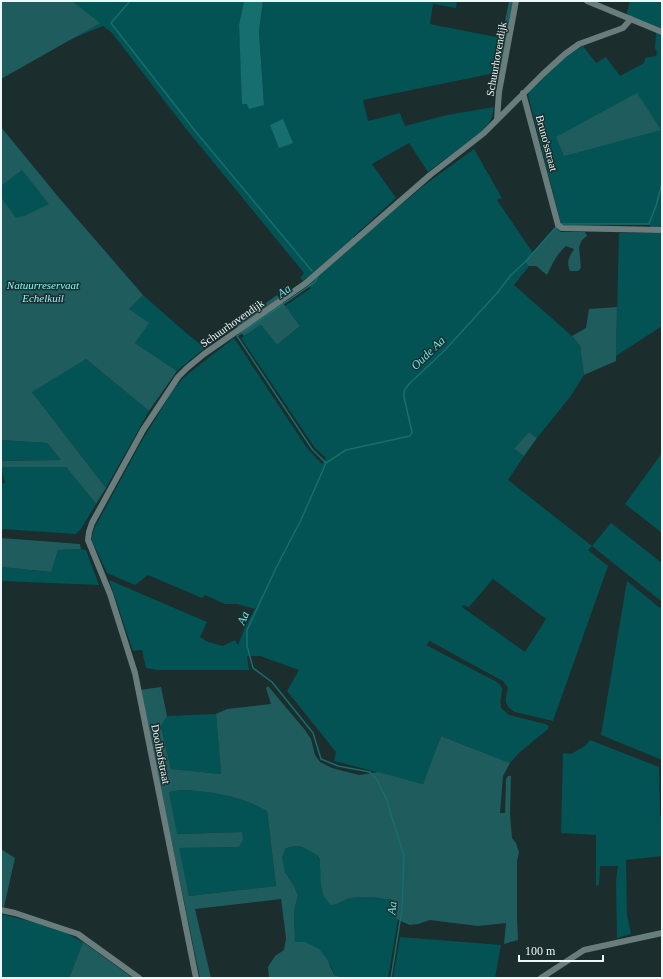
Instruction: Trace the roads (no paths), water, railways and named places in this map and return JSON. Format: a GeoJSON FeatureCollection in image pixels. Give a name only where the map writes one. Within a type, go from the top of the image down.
{"type":"FeatureCollection","features":[{"type":"Feature","properties":{"kind":"street","name":"Schuurhovendijk"},"geometry":{"type":"LineString","coordinates":[[497,120],[499,92],[516,1]]}},
{"type":"Feature","properties":{"kind":"street"},"geometry":{"type":"LineString","coordinates":[[587,1],[662,32]]}},
{"type":"Feature","properties":{"kind":"street"},"geometry":{"type":"LineString","coordinates":[[523,93],[565,54],[579,44],[623,28],[631,19]]}},
{"type":"Feature","properties":{"kind":"street","name":"Schuurhovendijk"},"geometry":{"type":"LineString","coordinates":[[88,540],[92,523],[140,436],[178,377],[204,354],[306,283],[430,175],[470,144],[497,120],[523,93]]}},
{"type":"Feature","properties":{"kind":"street","name":"Bruno'sstraat"},"geometry":{"type":"LineString","coordinates":[[523,93],[558,225],[562,228],[662,230]]}},
{"type":"Feature","properties":{"kind":"street","name":"Doolhofstraat"},"geometry":{"type":"LineString","coordinates":[[88,540],[110,594],[135,674],[196,978]]}},
{"type":"Feature","properties":{"kind":"street"},"geometry":{"type":"LineString","coordinates":[[1,910],[15,913],[78,934],[139,978]]}},
{"type":"Feature","properties":{"kind":"street"},"geometry":{"type":"LineString","coordinates":[[541,978],[584,950],[662,933]]}},
{"type":"Feature","properties":{"kind":"waterway","name":"Aa"},"geometry":{"type":"LineString","coordinates":[[130,1],[111,23],[196,132],[312,271]]}},
{"type":"Feature","properties":{"kind":"waterway","name":"Oude Aa"},"geometry":{"type":"LineString","coordinates":[[561,224],[649,224],[656,206],[662,183],[662,151]]}},
{"type":"Feature","properties":{"kind":"waterway","name":"Oude Aa"},"geometry":{"type":"LineString","coordinates":[[326,463],[346,450],[410,436],[412,432],[404,391],[409,384],[444,351],[498,292],[511,275],[525,262],[556,227]]}},
{"type":"Feature","properties":{"kind":"waterway","name":"Aa"},"geometry":{"type":"LineString","coordinates":[[317,278],[315,282],[237,336],[312,449],[326,463],[301,520],[278,564],[247,630],[247,646],[253,668],[272,682],[313,733],[321,759],[338,766],[370,772],[377,780],[386,798],[404,856],[402,909],[391,978]]}},
{"type":"Feature","properties":{"kind":"park label","name":"Natuurreservaat Echelkuil"},"geometry":{"type":"Point","coordinates":[43,291]}}]}
